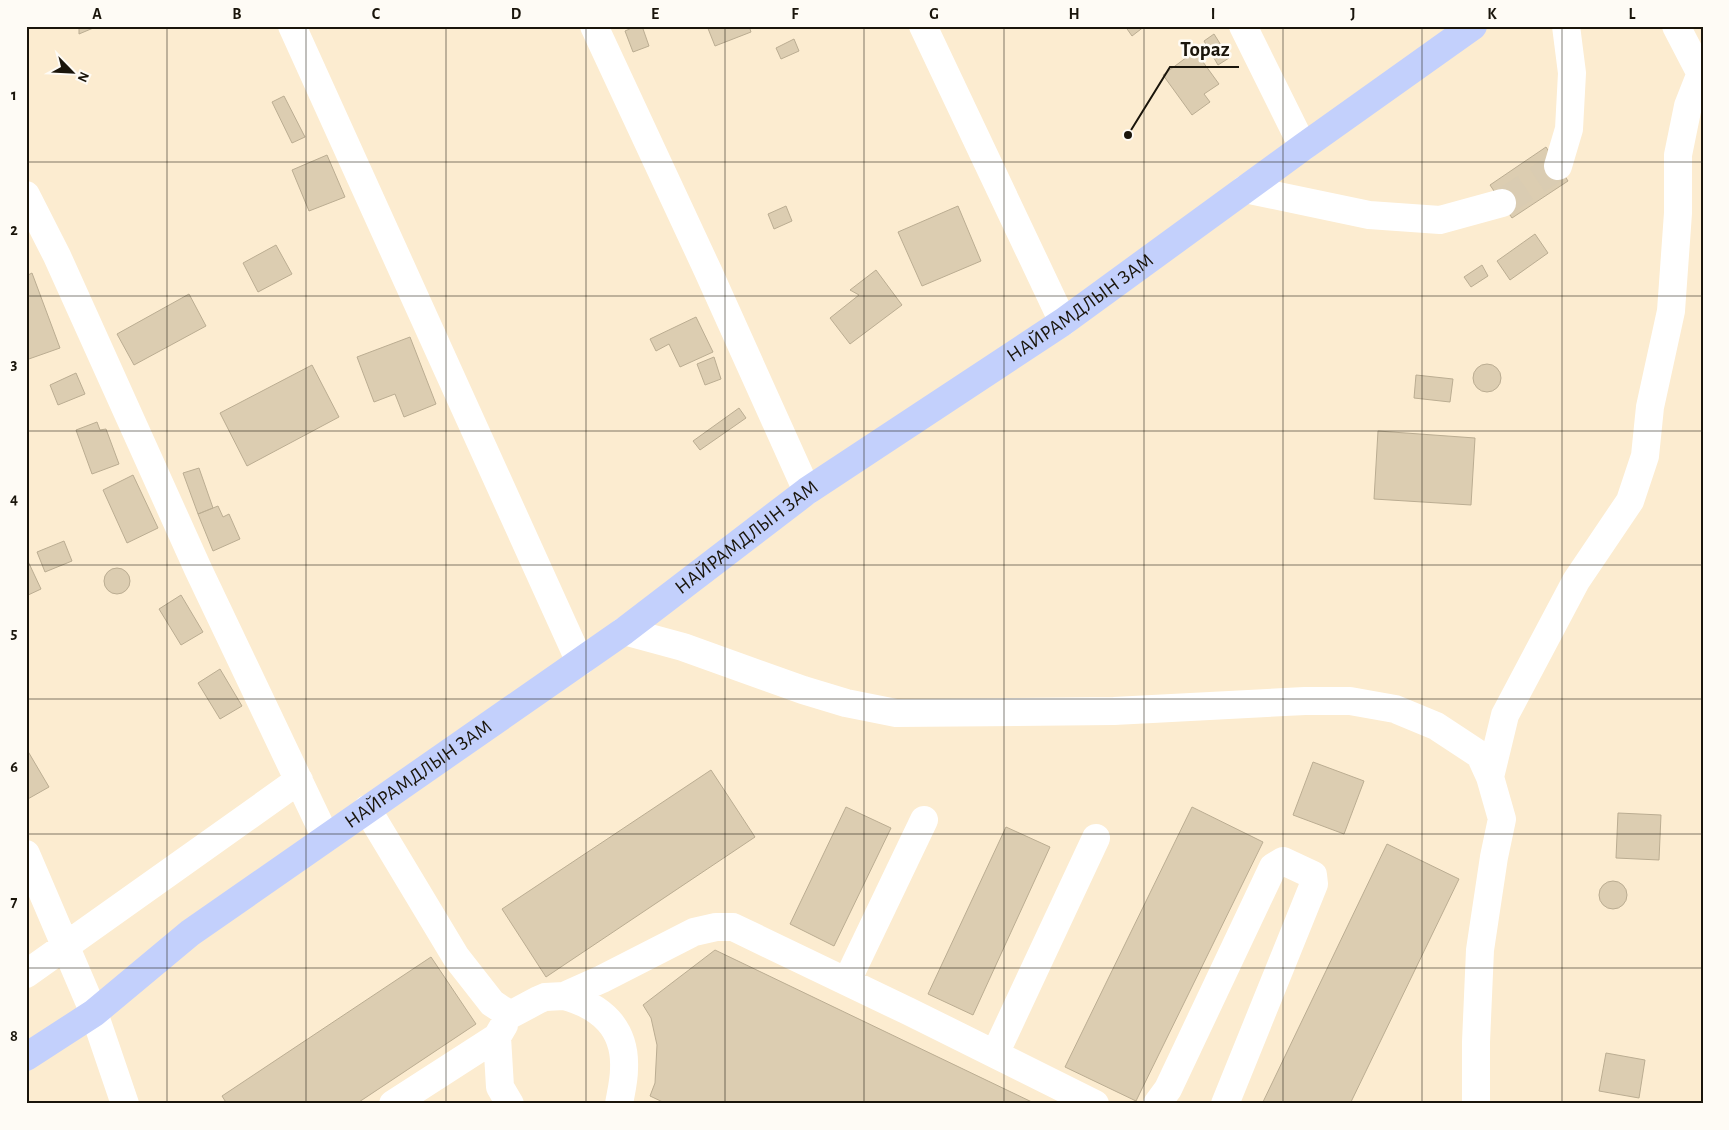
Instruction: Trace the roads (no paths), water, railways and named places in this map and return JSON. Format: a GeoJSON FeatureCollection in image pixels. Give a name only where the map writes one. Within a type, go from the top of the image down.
{"type":"FeatureCollection","features":[{"type":"Feature","properties":{"kind":"main road","name":"НАЙРАМДЛЫН ЗАМ"},"geometry":{"type":"LineString","coordinates":[[26,1057],[94,1013],[190,933],[624,631],[807,491],[1063,322],[1302,147],[1473,26]]}},
{"type":"Feature","properties":{"kind":"street"},"geometry":{"type":"LineString","coordinates":[[292,26],[580,662]]}},
{"type":"Feature","properties":{"kind":"street"},"geometry":{"type":"LineString","coordinates":[[594,26],[708,271],[807,491]]}},
{"type":"Feature","properties":{"kind":"street"},"geometry":{"type":"LineString","coordinates":[[923,26],[1063,322]]}},
{"type":"Feature","properties":{"kind":"street"},"geometry":{"type":"LineString","coordinates":[[1243,26],[1302,147]]}},
{"type":"Feature","properties":{"kind":"street"},"geometry":{"type":"LineString","coordinates":[[1558,166],[1569,128],[1572,73],[1566,26]]}},
{"type":"Feature","properties":{"kind":"street"},"geometry":{"type":"LineString","coordinates":[[1490,777],[1505,715],[1576,581],[1630,501],[1645,456],[1650,407],[1671,311],[1678,212],[1678,155],[1688,106],[1702,76],[1684,30]]}},
{"type":"Feature","properties":{"kind":"street"},"geometry":{"type":"LineString","coordinates":[[1245,189],[1369,215],[1440,220],[1502,202]]}},
{"type":"Feature","properties":{"kind":"street"},"geometry":{"type":"LineString","coordinates":[[26,195],[57,256],[198,569],[326,838]]}},
{"type":"Feature","properties":{"kind":"street"},"geometry":{"type":"LineString","coordinates":[[624,631],[683,647],[794,687],[846,703],[896,713],[1114,711],[1305,701],[1350,701],[1395,709],[1436,726],[1480,755],[1490,777],[1502,818],[1480,950],[1476,1042],[1476,1104]]}},
{"type":"Feature","properties":{"kind":"street"},"geometry":{"type":"LineString","coordinates":[[26,974],[299,780]]}},
{"type":"Feature","properties":{"kind":"street"},"geometry":{"type":"LineString","coordinates":[[367,809],[456,957],[492,1003],[504,1026],[500,1087],[510,1104]]}},
{"type":"Feature","properties":{"kind":"street"},"geometry":{"type":"LineString","coordinates":[[847,982],[924,820]]}},
{"type":"Feature","properties":{"kind":"street"},"geometry":{"type":"LineString","coordinates":[[996,1054],[1096,838]]}},
{"type":"Feature","properties":{"kind":"street"},"geometry":{"type":"LineString","coordinates":[[26,854],[94,1013],[124,1104]]}},
{"type":"Feature","properties":{"kind":"street"},"geometry":{"type":"LineString","coordinates":[[1157,1104],[1168,1089],[1273,867],[1283,861],[1313,875],[1314,884],[1225,1104]]}},
{"type":"Feature","properties":{"kind":"street"},"geometry":{"type":"LineString","coordinates":[[564,996],[632,964],[689,934],[716,927],[733,927],[1095,1104]]}},
{"type":"Feature","properties":{"kind":"street"},"geometry":{"type":"LineString","coordinates":[[393,1104],[545,997],[564,996],[580,1001],[596,1010],[610,1021],[614,1028],[621,1042],[624,1068],[619,1104]]}},
{"type":"Feature","properties":{"kind":"tunnel"},"geometry":{"type":"LineString","coordinates":[[1502,203],[1558,166]]}},
{"type":"Feature","properties":{"kind":"place","name":"Topaz"},"geometry":{"type":"Point","coordinates":[1128,135]}}]}
